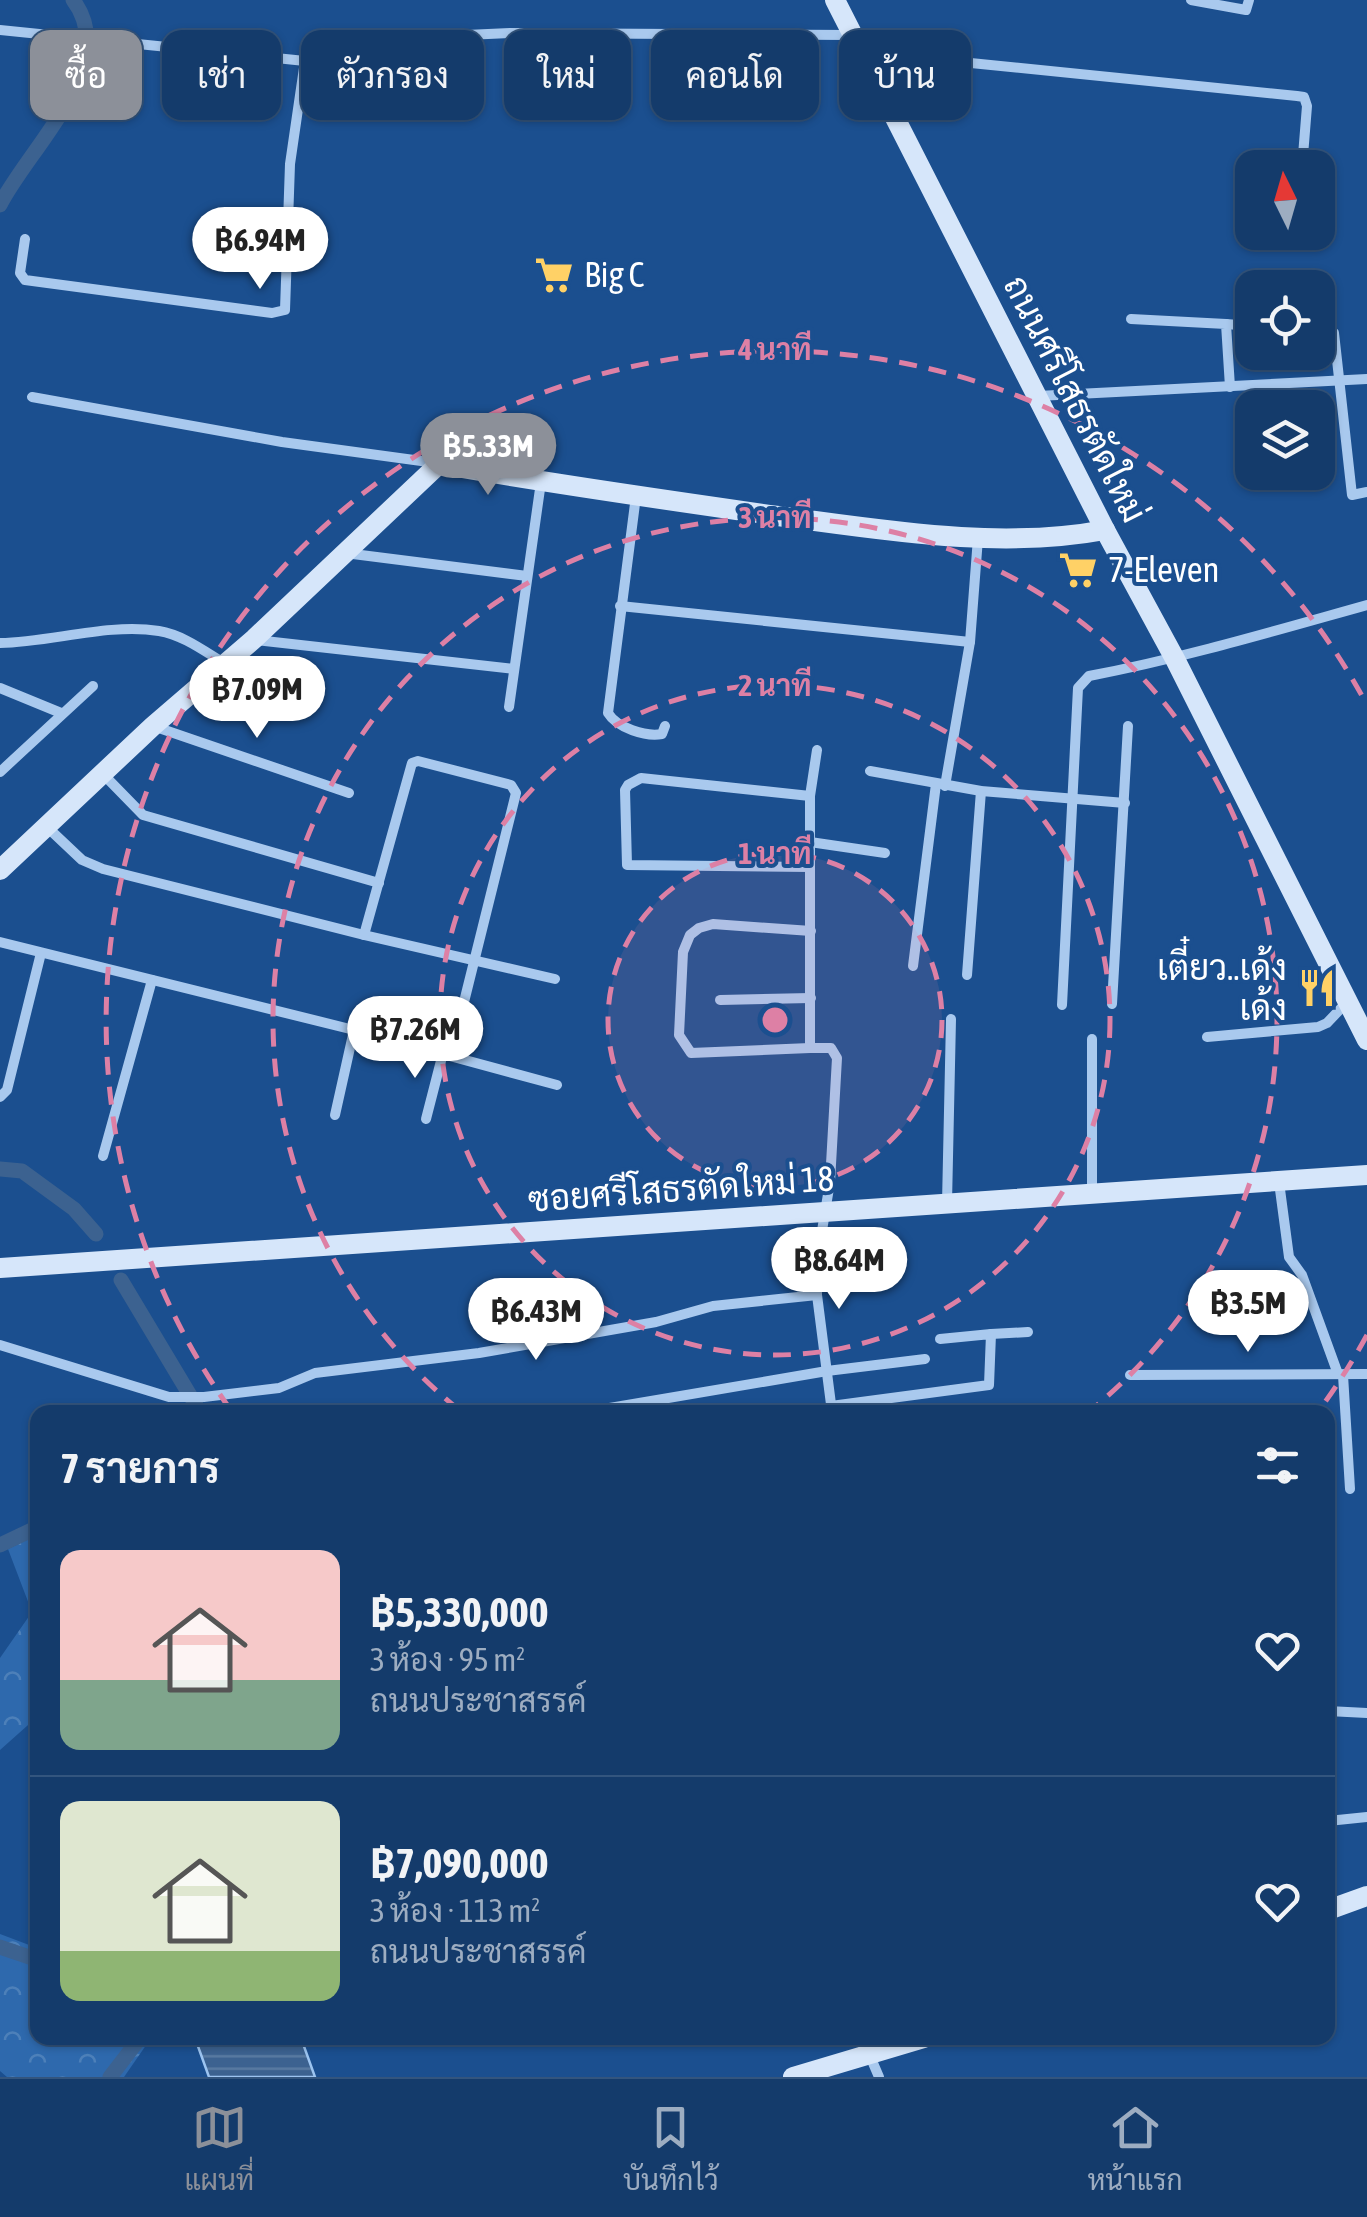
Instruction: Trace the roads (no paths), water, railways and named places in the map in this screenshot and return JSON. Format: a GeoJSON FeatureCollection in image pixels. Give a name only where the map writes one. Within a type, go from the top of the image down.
{"type":"FeatureCollection","features":[{"type":"Feature","properties":{"kind":"street","name":"ถนนศรีโสธรตัดใหม่"},"geometry":{"type":"LineString","coordinates":[[835,0],[850,30]]}},
{"type":"Feature","properties":{"kind":"street"},"geometry":{"type":"LineString","coordinates":[[1191,0],[1246,10],[1248,0]]}},
{"type":"Feature","properties":{"kind":"street"},"geometry":{"type":"LineString","coordinates":[[0,30],[301,61]]}},
{"type":"Feature","properties":{"kind":"street"},"geometry":{"type":"LineString","coordinates":[[484,35],[839,35]]}},
{"type":"Feature","properties":{"kind":"street"},"geometry":{"type":"LineString","coordinates":[[971,63],[1304,98],[1308,106],[1304,150]]}},
{"type":"Feature","properties":{"kind":"street"},"geometry":{"type":"LineString","coordinates":[[24,239],[20,274],[25,280],[272,313],[285,310],[290,164],[301,88]]}},
{"type":"Feature","properties":{"kind":"street","name":"ถนนศรีโสธรตัดใหม่"},"geometry":{"type":"LineString","coordinates":[[895,120],[1175,659],[1367,1040]]}},
{"type":"Feature","properties":{"kind":"street"},"geometry":{"type":"LineString","coordinates":[[1130,319],[1235,325]]}},
{"type":"Feature","properties":{"kind":"street"},"geometry":{"type":"LineString","coordinates":[[1226,324],[1230,387]]}},
{"type":"Feature","properties":{"kind":"street"},"geometry":{"type":"LineString","coordinates":[[1335,343],[1352,494],[1367,492]]}},
{"type":"Feature","properties":{"kind":"street"},"geometry":{"type":"LineString","coordinates":[[1037,396],[1367,379]]}},
{"type":"Feature","properties":{"kind":"street"},"geometry":{"type":"LineString","coordinates":[[32,397],[282,442],[540,482],[885,529],[1048,538],[1105,530]]}},
{"type":"Feature","properties":{"kind":"street"},"geometry":{"type":"LineString","coordinates":[[0,870],[153,726],[254,640],[439,464]]}},
{"type":"Feature","properties":{"kind":"street"},"geometry":{"type":"LineString","coordinates":[[509,707],[540,482]]}},
{"type":"Feature","properties":{"kind":"street"},"geometry":{"type":"LineString","coordinates":[[636,496],[608,714],[616,724],[653,736],[662,734],[665,726]]}},
{"type":"Feature","properties":{"kind":"street"},"geometry":{"type":"LineString","coordinates":[[913,966],[941,785],[970,642],[978,537]]}},
{"type":"Feature","properties":{"kind":"street"},"geometry":{"type":"LineString","coordinates":[[345,553],[527,576]]}},
{"type":"Feature","properties":{"kind":"street"},"geometry":{"type":"LineString","coordinates":[[1062,1005],[1081,680],[1175,659],[1367,605]]}},
{"type":"Feature","properties":{"kind":"street"},"geometry":{"type":"LineString","coordinates":[[620,606],[970,642]]}},
{"type":"Feature","properties":{"kind":"street"},"geometry":{"type":"LineString","coordinates":[[0,644],[116,631],[160,632],[180,638],[224,662]]}},
{"type":"Feature","properties":{"kind":"street"},"geometry":{"type":"LineString","coordinates":[[254,640],[514,669]]}},
{"type":"Feature","properties":{"kind":"street"},"geometry":{"type":"LineString","coordinates":[[0,772],[93,686]]}},
{"type":"Feature","properties":{"kind":"street"},"geometry":{"type":"LineString","coordinates":[[0,688],[62,712]]}},
{"type":"Feature","properties":{"kind":"street"},"geometry":{"type":"LineString","coordinates":[[153,726],[349,794]]}},
{"type":"Feature","properties":{"kind":"street"},"geometry":{"type":"LineString","coordinates":[[1112,1004],[1128,726]]}},
{"type":"Feature","properties":{"kind":"street"},"geometry":{"type":"LineString","coordinates":[[810,1048],[810,796],[818,750]]}},
{"type":"Feature","properties":{"kind":"street"},"geometry":{"type":"LineString","coordinates":[[364,935],[412,763],[418,761],[511,784],[516,794],[462,1010]]}},
{"type":"Feature","properties":{"kind":"street"},"geometry":{"type":"LineString","coordinates":[[870,771],[941,785],[1124,803]]}},
{"type":"Feature","properties":{"kind":"street"},"geometry":{"type":"LineString","coordinates":[[103,774],[143,816],[379,883]]}},
{"type":"Feature","properties":{"kind":"street"},"geometry":{"type":"LineString","coordinates":[[810,796],[640,778],[625,790],[628,865],[810,867]]}},
{"type":"Feature","properties":{"kind":"street"},"geometry":{"type":"LineString","coordinates":[[967,975],[981,790]]}},
{"type":"Feature","properties":{"kind":"street"},"geometry":{"type":"LineString","coordinates":[[46,826],[82,860],[103,869],[555,979]]}},
{"type":"Feature","properties":{"kind":"street"},"geometry":{"type":"LineString","coordinates":[[810,842],[885,853]]}},
{"type":"Feature","properties":{"kind":"street"},"geometry":{"type":"LineString","coordinates":[[810,931],[714,924],[698,928],[690,935],[684,952],[679,1035],[691,1054],[831,1048],[837,1058],[817,1295],[831,1405]]}},
{"type":"Feature","properties":{"kind":"street"},"geometry":{"type":"LineString","coordinates":[[0,942],[557,1085]]}},
{"type":"Feature","properties":{"kind":"street"},"geometry":{"type":"LineString","coordinates":[[0,1097],[7,1090],[41,953]]}},
{"type":"Feature","properties":{"kind":"street"},"geometry":{"type":"LineString","coordinates":[[102,1156],[152,980]]}},
{"type":"Feature","properties":{"kind":"street"},"geometry":{"type":"LineString","coordinates":[[720,1000],[810,998]]}},
{"type":"Feature","properties":{"kind":"street"},"geometry":{"type":"LineString","coordinates":[[1207,1037],[1318,1027],[1328,1023],[1348,1002]]}},
{"type":"Feature","properties":{"kind":"street"},"geometry":{"type":"LineString","coordinates":[[947,1203],[950,1018]]}},
{"type":"Feature","properties":{"kind":"street"},"geometry":{"type":"LineString","coordinates":[[335,1116],[354,1030]]}},
{"type":"Feature","properties":{"kind":"street"},"geometry":{"type":"LineString","coordinates":[[1092,1040],[1092,1193]]}},
{"type":"Feature","properties":{"kind":"street"},"geometry":{"type":"LineString","coordinates":[[426,1119],[443,1054]]}},
{"type":"Feature","properties":{"kind":"street","name":"ซอยศรีโสธรตัดใหม่ 18"},"geometry":{"type":"LineString","coordinates":[[0,1268],[1367,1175]]}},
{"type":"Feature","properties":{"kind":"street"},"geometry":{"type":"LineString","coordinates":[[1279,1181],[1289,1257],[1302,1275],[1340,1374],[1350,1488]]}},
{"type":"Feature","properties":{"kind":"street"},"geometry":{"type":"LineString","coordinates":[[0,1345],[152,1392],[204,1397],[279,1388],[315,1373],[479,1352],[656,1322],[713,1306],[817,1295]]}},
{"type":"Feature","properties":{"kind":"street"},"geometry":{"type":"LineString","coordinates":[[940,1339],[1028,1332]]}},
{"type":"Feature","properties":{"kind":"street"},"geometry":{"type":"LineString","coordinates":[[867,1405],[985,1388],[992,1381],[991,1334]]}},
{"type":"Feature","properties":{"kind":"street"},"geometry":{"type":"LineString","coordinates":[[627,1405],[826,1371],[925,1359]]}},
{"type":"Feature","properties":{"kind":"street"},"geometry":{"type":"LineString","coordinates":[[1130,1375],[1367,1374]]}},
{"type":"Feature","properties":{"kind":"street"},"geometry":{"type":"LineString","coordinates":[[1335,1712],[1367,1714]]}},
{"type":"Feature","properties":{"kind":"street"},"geometry":{"type":"LineString","coordinates":[[1335,1820],[1367,1817]]}},
{"type":"Feature","properties":{"kind":"street"},"geometry":{"type":"LineString","coordinates":[[1335,1907],[1367,1896]]}},
{"type":"Feature","properties":{"kind":"street"},"geometry":{"type":"LineString","coordinates":[[793,2077],[903,2045]]}},
{"type":"Feature","properties":{"kind":"street"},"geometry":{"type":"LineString","coordinates":[[870,2056],[879,2077]]}},
{"type":"Feature","properties":{"kind":"waterway"},"geometry":{"type":"LineString","coordinates":[[0,205],[79,78],[86,51],[85,25],[73,0]]}},
{"type":"Feature","properties":{"kind":"waterway"},"geometry":{"type":"LineString","coordinates":[[0,1169],[22,1171],[74,1209],[96,1234]]}},
{"type":"Feature","properties":{"kind":"waterway"},"geometry":{"type":"LineString","coordinates":[[121,1280],[196,1405]]}},
{"type":"Feature","properties":{"kind":"waterway"},"geometry":{"type":"LineString","coordinates":[[0,1545],[30,1531]]}},
{"type":"Feature","properties":{"kind":"waterway"},"geometry":{"type":"LineString","coordinates":[[0,1947],[30,1957]]}},
{"type":"Feature","properties":{"kind":"waterway"},"geometry":{"type":"LineString","coordinates":[[110,2077],[135,2045]]}},
{"type":"Feature","properties":{"kind":"place","name":"Big C"},"geometry":{"type":"Point","coordinates":[554,275]}},
{"type":"Feature","properties":{"kind":"place","name":"7-Eleven"},"geometry":{"type":"Point","coordinates":[1078,570]}},
{"type":"Feature","properties":{"kind":"place","name":"เตี๋ยว..เด้ง เด้ง"},"geometry":{"type":"Point","coordinates":[1317,988]}}]}
